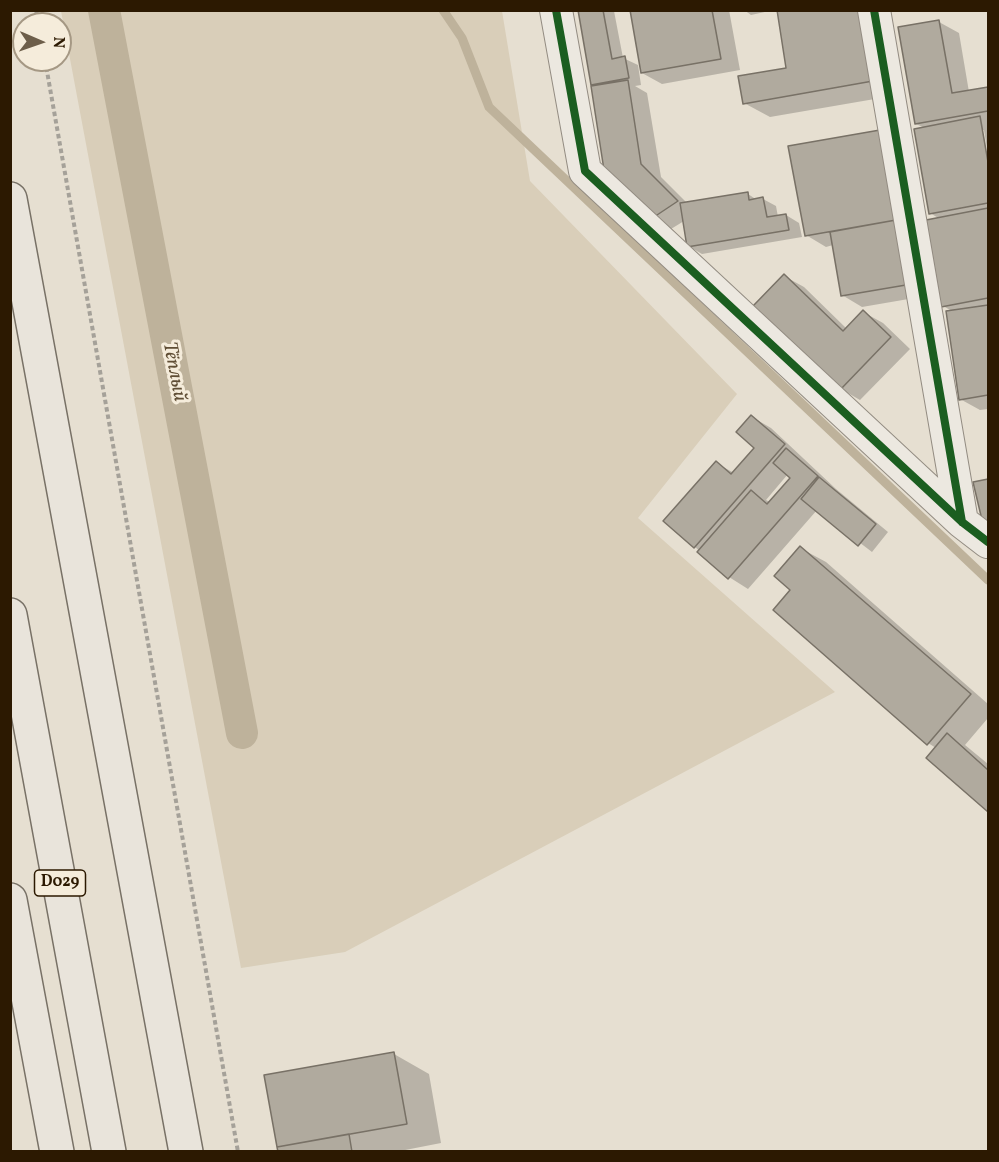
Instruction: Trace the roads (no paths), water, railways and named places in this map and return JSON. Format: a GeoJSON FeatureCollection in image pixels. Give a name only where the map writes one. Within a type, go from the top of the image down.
{"type":"FeatureCollection","features":[{"type":"Feature","properties":{"kind":"main road"},"geometry":{"type":"LineString","coordinates":[[10,199],[186,1152]]}},
{"type":"Feature","properties":{"kind":"main road","name":"D029"},"geometry":{"type":"LineString","coordinates":[[10,615],[109,1152]]}},
{"type":"Feature","properties":{"kind":"main road","name":"D029"},"geometry":{"type":"LineString","coordinates":[[10,900],[57,1152]]}},
{"type":"Feature","properties":{"kind":"street"},"geometry":{"type":"LineString","coordinates":[[556,10],[585,171],[962,522],[988,542]]}},
{"type":"Feature","properties":{"kind":"street"},"geometry":{"type":"LineString","coordinates":[[874,10],[962,522]]}},
{"type":"Feature","properties":{"kind":"waterway","name":"Тёплый"},"geometry":{"type":"LineString","coordinates":[[104,10],[242,733]]}},
{"type":"Feature","properties":{"kind":"waterway"},"geometry":{"type":"LineString","coordinates":[[443,10],[462,38],[489,107],[988,580]]}}]}
